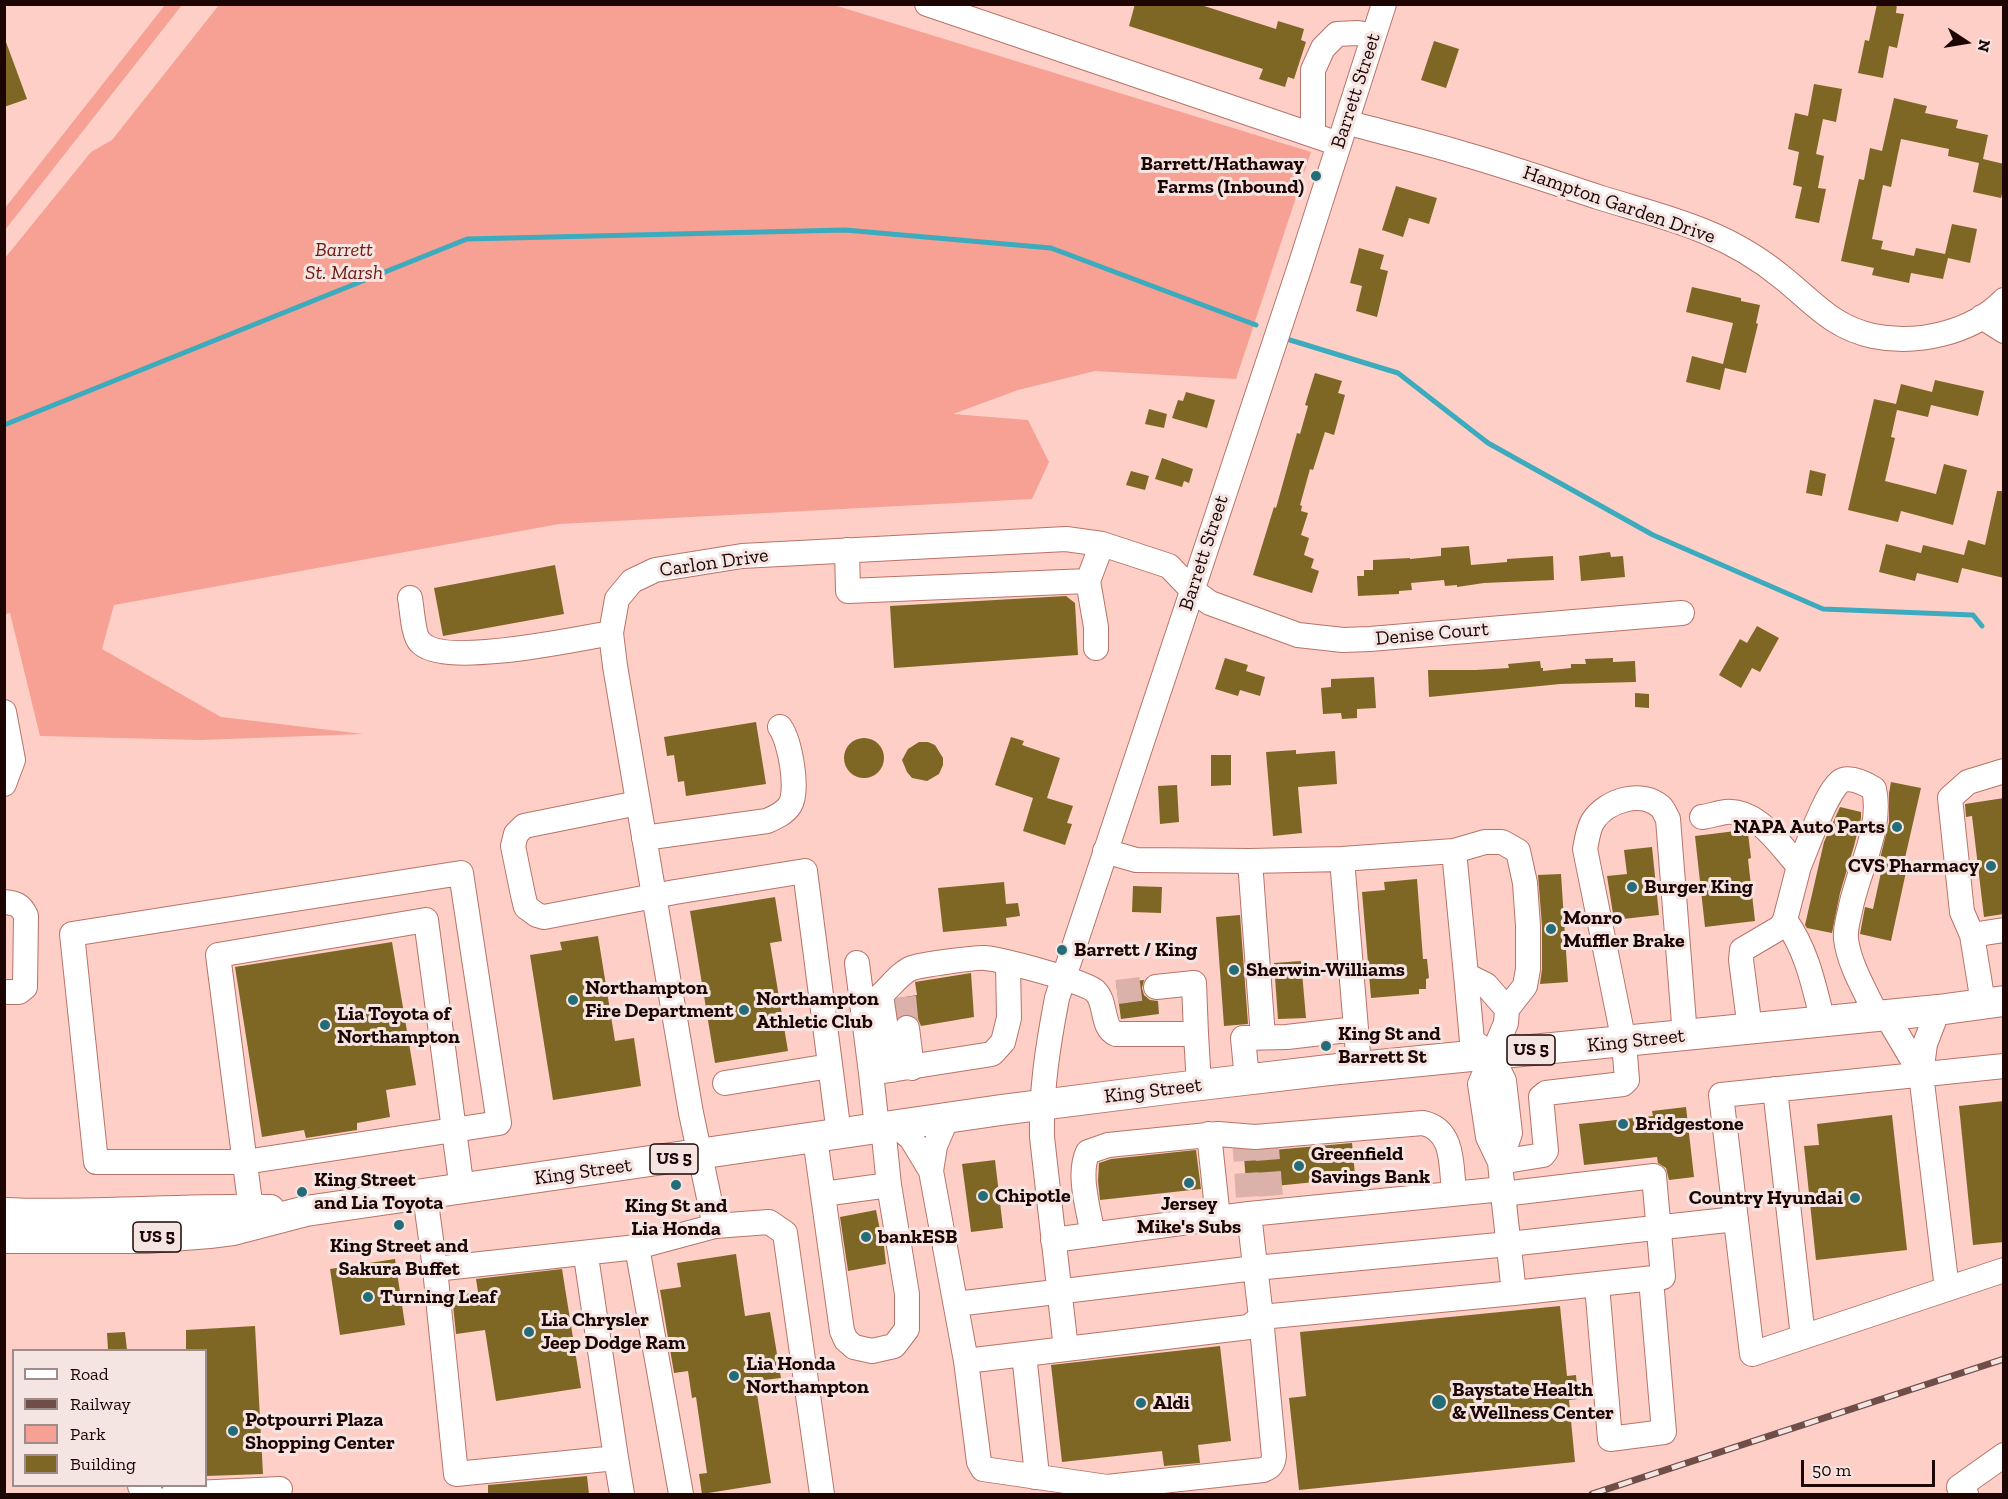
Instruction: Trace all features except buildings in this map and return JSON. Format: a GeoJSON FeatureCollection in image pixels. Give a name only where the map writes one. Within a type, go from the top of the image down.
{"type":"FeatureCollection","features":[{"type":"Feature","properties":{"kind":"main road","name":"King Street"},"geometry":{"type":"LineString","coordinates":[[4,1238],[147,1238],[209,1233],[233,1230],[306,1211],[1041,1105],[1291,1074],[1882,1016],[1993,1002]]}},
{"type":"Feature","properties":{"kind":"main road","name":"King Street"},"geometry":{"type":"LineString","coordinates":[[4,1213],[306,1211]]}},
{"type":"Feature","properties":{"kind":"street","name":"Hampton Garden Drive"},"geometry":{"type":"LineString","coordinates":[[927,4],[1313,134],[1342,133],[1463,153],[1705,231],[1760,260],[1785,279],[1823,314],[1858,332],[1889,338],[1919,338],[1952,331],[1982,317],[2004,300]]}},
{"type":"Feature","properties":{"kind":"street","name":"Barrett Street"},"geometry":{"type":"LineString","coordinates":[[1066,1349],[1042,1142],[1041,1105],[1045,1060],[1057,998],[1383,4]]}},
{"type":"Feature","properties":{"kind":"street"},"geometry":{"type":"LineString","coordinates":[[1313,134],[1313,70],[1323,48],[1337,34],[1358,33],[1373,36]]}},
{"type":"Feature","properties":{"kind":"street"},"geometry":{"type":"LineString","coordinates":[[1982,317],[2004,331]]}},
{"type":"Feature","properties":{"kind":"street","name":"Carlon Drive"},"geometry":{"type":"LineString","coordinates":[[715,1226],[700,1155],[654,896],[611,633],[616,598],[632,581],[655,570],[742,556],[1066,539],[1102,544],[1169,566],[1192,590]]}},
{"type":"Feature","properties":{"kind":"street"},"geometry":{"type":"LineString","coordinates":[[1096,648],[1096,627],[1088,581],[1102,544]]}},
{"type":"Feature","properties":{"kind":"street"},"geometry":{"type":"LineString","coordinates":[[847,550],[848,591],[1088,581]]}},
{"type":"Feature","properties":{"kind":"street","name":"Denise Court"},"geometry":{"type":"LineString","coordinates":[[1192,590],[1210,603],[1298,635],[1343,640],[1682,613]]}},
{"type":"Feature","properties":{"kind":"street"},"geometry":{"type":"LineString","coordinates":[[410,597],[417,640],[425,647],[454,652],[512,650],[611,633]]}},
{"type":"Feature","properties":{"kind":"street"},"geometry":{"type":"LineString","coordinates":[[4,712],[13,760],[4,784]]}},
{"type":"Feature","properties":{"kind":"street"},"geometry":{"type":"LineString","coordinates":[[644,838],[767,821],[783,812],[791,802],[793,783],[787,742],[780,727]]}},
{"type":"Feature","properties":{"kind":"street"},"geometry":{"type":"LineString","coordinates":[[1993,1002],[1972,935],[1962,912],[1950,798],[1968,782],[2004,771]]}},
{"type":"Feature","properties":{"kind":"street"},"geometry":{"type":"LineString","coordinates":[[1750,1029],[1741,960],[1742,950],[1781,927],[1785,920],[1799,866],[1815,827],[1835,785],[1842,780],[1850,779],[1874,789],[1876,798],[1870,839],[1851,904],[1846,931],[1849,954],[1882,1016],[1921,1074]]}},
{"type":"Feature","properties":{"kind":"street"},"geometry":{"type":"LineString","coordinates":[[1500,1162],[1543,1155],[1546,1151],[1541,1097],[1546,1094],[1623,1084],[1627,1080],[1624,1042],[1585,849],[1592,823],[1599,814],[1609,805],[1628,799],[1651,801],[1661,807],[1668,819],[1685,1036]]}},
{"type":"Feature","properties":{"kind":"street"},"geometry":{"type":"LineString","coordinates":[[638,804],[524,826],[516,834],[513,846],[526,907],[544,917],[805,871],[830,1065],[823,1194],[842,1331],[846,1340],[854,1347],[872,1351],[894,1346],[907,1329],[907,1294],[890,1185],[885,1127],[892,1070],[907,1028]]}},
{"type":"Feature","properties":{"kind":"street"},"geometry":{"type":"LineString","coordinates":[[1702,817],[1728,812],[1753,819],[1799,866]]}},
{"type":"Feature","properties":{"kind":"street"},"geometry":{"type":"LineString","coordinates":[[1105,851],[1136,860],[1342,859],[1454,850],[1485,842],[1502,842],[1518,851],[1525,883],[1528,969],[1525,986],[1506,1009],[1506,1023],[1491,1054]]}},
{"type":"Feature","properties":{"kind":"street"},"geometry":{"type":"LineString","coordinates":[[1454,850],[1472,1041],[1491,1054],[1504,1081],[1510,1133],[1500,1162],[1514,1293]]}},
{"type":"Feature","properties":{"kind":"street"},"geometry":{"type":"LineString","coordinates":[[1342,859],[1359,1067]]}},
{"type":"Feature","properties":{"kind":"street"},"geometry":{"type":"LineString","coordinates":[[1250,861],[1275,1037],[1291,1074]]}},
{"type":"Feature","properties":{"kind":"street"},"geometry":{"type":"LineString","coordinates":[[461,873],[499,1124],[245,1162],[96,1162],[72,934],[461,873]]}},
{"type":"Feature","properties":{"kind":"street"},"geometry":{"type":"LineString","coordinates":[[4,902],[16,903],[22,907],[26,916],[25,987],[12,992]]}},
{"type":"Feature","properties":{"kind":"street"},"geometry":{"type":"LineString","coordinates":[[251,1210],[218,955],[426,920],[462,1190]]}},
{"type":"Feature","properties":{"kind":"street"},"geometry":{"type":"LineString","coordinates":[[1785,920],[1794,932],[1806,958],[1823,1022]]}},
{"type":"Feature","properties":{"kind":"street"},"geometry":{"type":"LineString","coordinates":[[1972,935],[2004,930]]}},
{"type":"Feature","properties":{"kind":"street"},"geometry":{"type":"LineString","coordinates":[[892,1070],[881,995],[902,987],[912,968],[985,958],[1064,978],[1089,987],[1109,1000],[1109,1028],[1116,1034],[1196,1034]]}},
{"type":"Feature","properties":{"kind":"street"},"geometry":{"type":"LineString","coordinates":[[857,963],[892,1070]]}},
{"type":"Feature","properties":{"kind":"street"},"geometry":{"type":"LineString","coordinates":[[892,1070],[992,1054],[1003,1042],[1009,1018],[1008,964]]}},
{"type":"Feature","properties":{"kind":"street"},"geometry":{"type":"LineString","coordinates":[[1466,975],[1486,985],[1506,1009]]}},
{"type":"Feature","properties":{"kind":"street"},"geometry":{"type":"LineString","coordinates":[[1157,994],[1195,989],[1199,1085]]}},
{"type":"Feature","properties":{"kind":"street"},"geometry":{"type":"LineString","coordinates":[[1938,1010],[1925,1044],[1921,1074],[1947,1289]]}},
{"type":"Feature","properties":{"kind":"street"},"geometry":{"type":"LineString","coordinates":[[1247,1079],[1243,1038],[1356,1029]]}},
{"type":"Feature","properties":{"kind":"street"},"geometry":{"type":"LineString","coordinates":[[725,1083],[830,1065]]}},
{"type":"Feature","properties":{"kind":"street"},"geometry":{"type":"LineString","coordinates":[[2004,1066],[1721,1095],[1752,1354],[2004,1270]]}},
{"type":"Feature","properties":{"kind":"street"},"geometry":{"type":"LineString","coordinates":[[1774,1089],[1803,1337]]}},
{"type":"Feature","properties":{"kind":"street"},"geometry":{"type":"LineString","coordinates":[[946,1118],[935,1146],[931,1171],[966,1361],[979,1462],[983,1469],[1107,1487],[1269,1468],[1274,1456],[1249,1214]]}},
{"type":"Feature","properties":{"kind":"street"},"geometry":{"type":"LineString","coordinates":[[1093,1236],[1084,1178],[1084,1160],[1088,1152],[1108,1145],[1209,1134],[1225,1133],[1255,1137],[1411,1123],[1431,1124],[1442,1132],[1448,1141],[1454,1193]]}},
{"type":"Feature","properties":{"kind":"street"},"geometry":{"type":"LineString","coordinates":[[885,1127],[911,1138],[931,1171]]}},
{"type":"Feature","properties":{"kind":"street"},"geometry":{"type":"LineString","coordinates":[[1209,1134],[1218,1218]]}},
{"type":"Feature","properties":{"kind":"street"},"geometry":{"type":"LineString","coordinates":[[966,1361],[1249,1327],[1261,1317],[1663,1277],[1654,1176],[1503,1192],[1454,1193],[1249,1214],[1053,1240]]}},
{"type":"Feature","properties":{"kind":"street"},"geometry":{"type":"LineString","coordinates":[[823,1194],[890,1185]]}},
{"type":"Feature","properties":{"kind":"street"},"geometry":{"type":"LineString","coordinates":[[425,1195],[456,1473],[616,1458]]}},
{"type":"Feature","properties":{"kind":"street"},"geometry":{"type":"LineString","coordinates":[[956,1304],[1256,1268],[1509,1244],[1736,1219]]}},
{"type":"Feature","properties":{"kind":"street"},"geometry":{"type":"LineString","coordinates":[[435,1269],[637,1247],[715,1226],[770,1222],[785,1233],[822,1494]]}},
{"type":"Feature","properties":{"kind":"street"},"geometry":{"type":"LineString","coordinates":[[637,1247],[681,1494]]}},
{"type":"Feature","properties":{"kind":"street"},"geometry":{"type":"LineString","coordinates":[[589,1252],[587,1263],[622,1494]]}},
{"type":"Feature","properties":{"kind":"street"},"geometry":{"type":"LineString","coordinates":[[1597,1285],[1610,1439],[1664,1432],[1651,1279]]}},
{"type":"Feature","properties":{"kind":"street"},"geometry":{"type":"LineString","coordinates":[[1024,1354],[1036,1466],[1035,1477]]}},
{"type":"Feature","properties":{"kind":"street"},"geometry":{"type":"LineString","coordinates":[[1966,1494],[1959,1487],[2004,1455]]}},
{"type":"Feature","properties":{"kind":"street"},"geometry":{"type":"LineString","coordinates":[[173,1494],[280,1489]]}},
{"type":"Feature","properties":{"kind":"green space"},"geometry":{"type":"Polygon","coordinates":[[[165,5],[182,5],[5,230],[5,208],[165,5]]]}},
{"type":"Feature","properties":{"kind":"green space","name":"Barrett St. Marsh"},"geometry":{"type":"Polygon","coordinates":[[[219,5],[834,5],[1311,152],[1236,379],[1095,371],[1018,390],[953,414],[1028,420],[1049,462],[1032,499],[559,524],[114,605],[102,649],[221,717],[363,734],[200,740],[40,736],[10,613],[5,614],[5,258],[91,152],[112,140],[219,5]]]}},
{"type":"Feature","properties":{"kind":"waterway"},"geometry":{"type":"LineString","coordinates":[[4,425],[467,239],[845,230],[1051,248],[1256,325]]}},
{"type":"Feature","properties":{"kind":"waterway"},"geometry":{"type":"LineString","coordinates":[[1290,340],[1398,373],[1488,443],[1653,535],[1823,609],[1973,615],[1982,626]]}},
{"type":"Feature","properties":{"kind":"tunnel"},"geometry":{"type":"LineString","coordinates":[[1117,992],[1156,987]]}},
{"type":"Feature","properties":{"kind":"tunnel"},"geometry":{"type":"LineString","coordinates":[[904,997],[907,1028]]}},
{"type":"Feature","properties":{"kind":"tunnel"},"geometry":{"type":"LineString","coordinates":[[1266,1136],[1272,1210]]}},
{"type":"Feature","properties":{"kind":"tunnel"},"geometry":{"type":"LineString","coordinates":[[1244,1137],[1249,1214]]}},
{"type":"Feature","properties":{"kind":"railway"},"geometry":{"type":"LineString","coordinates":[[1592,1494],[2004,1359]]}},
{"type":"Feature","properties":{"kind":"place","name":"Barrett/Hathaway Farms (Inbound)"},"geometry":{"type":"Point","coordinates":[1316,176]}},
{"type":"Feature","properties":{"kind":"place","name":"NAPA Auto Parts"},"geometry":{"type":"Point","coordinates":[1897,827]}},
{"type":"Feature","properties":{"kind":"place","name":"CVS Pharmacy"},"geometry":{"type":"Point","coordinates":[1991,866]}},
{"type":"Feature","properties":{"kind":"place","name":"Burger King"},"geometry":{"type":"Point","coordinates":[1632,887]}},
{"type":"Feature","properties":{"kind":"place","name":"Monro Muffler Brake"},"geometry":{"type":"Point","coordinates":[1551,929]}},
{"type":"Feature","properties":{"kind":"place","name":"Barrett / King"},"geometry":{"type":"Point","coordinates":[1062,950]}},
{"type":"Feature","properties":{"kind":"place","name":"Sherwin-Williams"},"geometry":{"type":"Point","coordinates":[1234,970]}},
{"type":"Feature","properties":{"kind":"place","name":"Northampton Fire Department"},"geometry":{"type":"Point","coordinates":[573,1000]}},
{"type":"Feature","properties":{"kind":"place","name":"Northampton Athletic Club"},"geometry":{"type":"Point","coordinates":[744,1010]}},
{"type":"Feature","properties":{"kind":"place","name":"Lia Toyota of Northampton"},"geometry":{"type":"Point","coordinates":[325,1025]}},
{"type":"Feature","properties":{"kind":"place","name":"King St and Barrett St"},"geometry":{"type":"Point","coordinates":[1326,1046]}},
{"type":"Feature","properties":{"kind":"place","name":"Bridgestone"},"geometry":{"type":"Point","coordinates":[1623,1124]}},
{"type":"Feature","properties":{"kind":"place","name":"Greenfield Savings Bank"},"geometry":{"type":"Point","coordinates":[1299,1166]}},
{"type":"Feature","properties":{"kind":"place","name":"Jersey Mike's Subs"},"geometry":{"type":"Point","coordinates":[1189,1183]}},
{"type":"Feature","properties":{"kind":"place","name":"King St and Lia Honda"},"geometry":{"type":"Point","coordinates":[676,1185]}},
{"type":"Feature","properties":{"kind":"place","name":"King Street and Lia Toyota"},"geometry":{"type":"Point","coordinates":[302,1192]}},
{"type":"Feature","properties":{"kind":"place","name":"Chipotle"},"geometry":{"type":"Point","coordinates":[983,1196]}},
{"type":"Feature","properties":{"kind":"place","name":"Country Hyundai"},"geometry":{"type":"Point","coordinates":[1855,1198]}},
{"type":"Feature","properties":{"kind":"place","name":"King Street and Sakura Buffet"},"geometry":{"type":"Point","coordinates":[399,1225]}},
{"type":"Feature","properties":{"kind":"place","name":"bankESB"},"geometry":{"type":"Point","coordinates":[866,1237]}},
{"type":"Feature","properties":{"kind":"place","name":"Turning Leaf"},"geometry":{"type":"Point","coordinates":[368,1297]}},
{"type":"Feature","properties":{"kind":"place","name":"Lia Chrysler Jeep Dodge Ram"},"geometry":{"type":"Point","coordinates":[529,1332]}},
{"type":"Feature","properties":{"kind":"place","name":"Lia Honda Northampton"},"geometry":{"type":"Point","coordinates":[734,1376]}},
{"type":"Feature","properties":{"kind":"place","name":"Baystate Health & Wellness Center"},"geometry":{"type":"Point","coordinates":[1439,1402]}},
{"type":"Feature","properties":{"kind":"place","name":"Aldi"},"geometry":{"type":"Point","coordinates":[1141,1403]}},
{"type":"Feature","properties":{"kind":"place","name":"Potpourri Plaza Shopping Center"},"geometry":{"type":"Point","coordinates":[233,1431]}}]}
